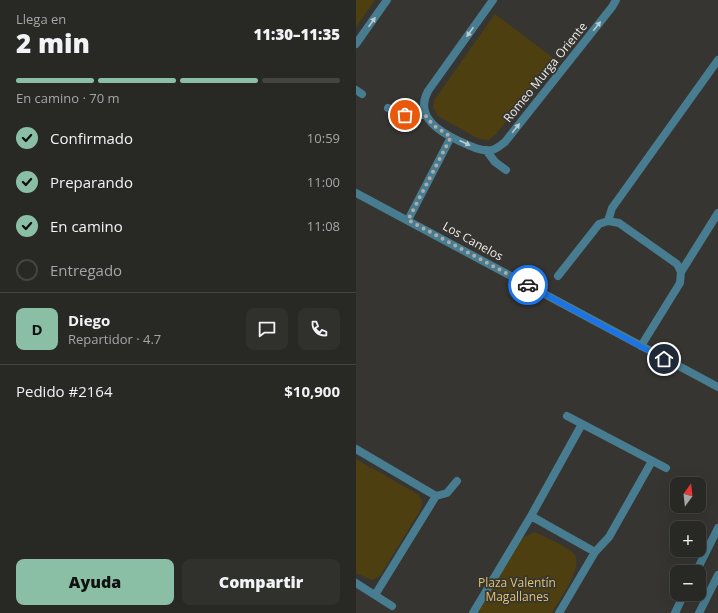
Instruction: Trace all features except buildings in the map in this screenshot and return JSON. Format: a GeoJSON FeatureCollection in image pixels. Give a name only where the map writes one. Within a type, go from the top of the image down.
{"type":"FeatureCollection","features":[{"type":"Feature","properties":{"kind":"street"},"geometry":{"type":"LineString","coordinates":[[356,44],[387,0]]}},
{"type":"Feature","properties":{"kind":"street"},"geometry":{"type":"LineString","coordinates":[[493,0],[428,92],[424,102],[425,115],[433,125],[451,137],[474,147],[486,150],[495,162],[506,170]]}},
{"type":"Feature","properties":{"kind":"street","name":"Romeo Murga Oriente"},"geometry":{"type":"LineString","coordinates":[[486,150],[496,148],[505,142],[616,0]]}},
{"type":"Feature","properties":{"kind":"street"},"geometry":{"type":"LineString","coordinates":[[608,221],[612,208],[718,60]]}},
{"type":"Feature","properties":{"kind":"street"},"geometry":{"type":"LineString","coordinates":[[388,108],[405,115],[425,115]]}},
{"type":"Feature","properties":{"kind":"street"},"geometry":{"type":"LineString","coordinates":[[408,220],[451,137]]}},
{"type":"Feature","properties":{"kind":"street","name":"Los Canelos"},"geometry":{"type":"LineString","coordinates":[[356,193],[718,387]]}},
{"type":"Feature","properties":{"kind":"street"},"geometry":{"type":"LineString","coordinates":[[641,346],[680,283],[681,272],[718,213]]}},
{"type":"Feature","properties":{"kind":"street"},"geometry":{"type":"LineString","coordinates":[[558,276],[599,224],[608,221],[619,224],[677,264],[681,272]]}},
{"type":"Feature","properties":{"kind":"street"},"geometry":{"type":"LineString","coordinates":[[567,416],[666,468]]}},
{"type":"Feature","properties":{"kind":"street"},"geometry":{"type":"LineString","coordinates":[[473,613],[532,516],[582,424]]}},
{"type":"Feature","properties":{"kind":"street"},"geometry":{"type":"LineString","coordinates":[[356,449],[436,496]]}},
{"type":"Feature","properties":{"kind":"street"},"geometry":{"type":"LineString","coordinates":[[559,613],[595,552],[609,537],[652,461]]}},
{"type":"Feature","properties":{"kind":"street"},"geometry":{"type":"LineString","coordinates":[[376,595],[436,496],[447,493],[457,481]]}},
{"type":"Feature","properties":{"kind":"street"},"geometry":{"type":"LineString","coordinates":[[532,516],[595,552]]}},
{"type":"Feature","properties":{"kind":"street"},"geometry":{"type":"LineString","coordinates":[[700,565],[718,528]]}},
{"type":"Feature","properties":{"kind":"street"},"geometry":{"type":"LineString","coordinates":[[699,613],[718,575]]}},
{"type":"Feature","properties":{"kind":"street"},"geometry":{"type":"LineString","coordinates":[[356,582],[392,606]]}},
{"type":"Feature","properties":{"kind":"street"},"geometry":{"type":"LineString","coordinates":[[675,613],[681,601]]}},
{"type":"Feature","properties":{"kind":"green space"},"geometry":{"type":"Polygon","coordinates":[[[356,0],[375,0],[356,27],[356,0]]]}},
{"type":"Feature","properties":{"kind":"green space"},"geometry":{"type":"Polygon","coordinates":[[[495,14],[556,60],[496,134],[489,140],[479,139],[438,116],[433,107],[435,99],[495,14]]]}},
{"type":"Feature","properties":{"kind":"green space"},"geometry":{"type":"Polygon","coordinates":[[[356,459],[419,495],[422,501],[421,509],[380,576],[372,580],[356,573],[356,459]]]}},
{"type":"Feature","properties":{"kind":"green space","name":"Plaza Valentín Magallanes"},"geometry":{"type":"Polygon","coordinates":[[[535,532],[565,547],[573,553],[576,558],[574,573],[552,613],[476,613],[522,538],[535,532]]]}},
{"type":"Feature","properties":{"kind":"way so far"},"geometry":{"type":"LineString","coordinates":[[405,115],[425,115],[433,125],[451,137],[408,220],[528,285]]}},
{"type":"Feature","properties":{"kind":"route"},"geometry":{"type":"LineString","coordinates":[[528,285],[664,359]]}}]}
